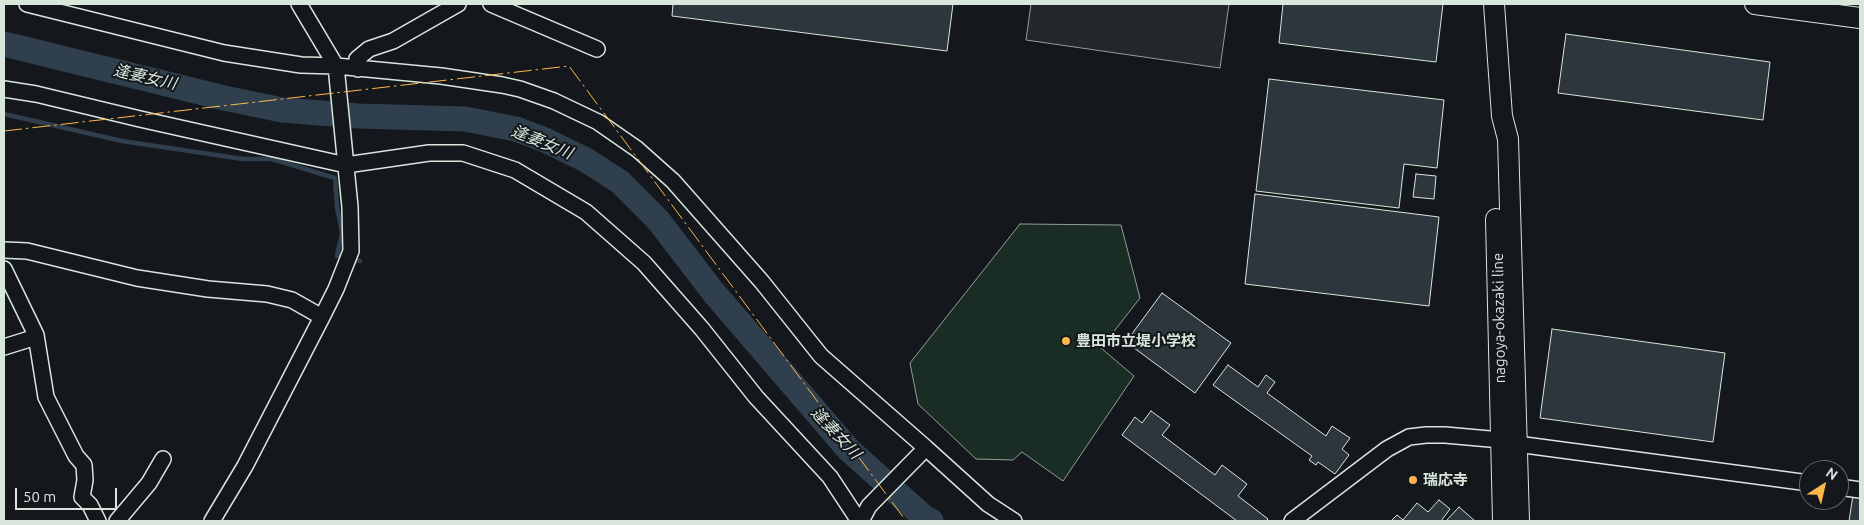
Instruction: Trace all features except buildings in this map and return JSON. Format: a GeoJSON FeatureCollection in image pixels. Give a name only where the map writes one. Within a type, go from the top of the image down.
{"type":"FeatureCollection","features":[{"type":"Feature","properties":{"kind":"main road","name":"nagoya-okazaki line"},"geometry":{"type":"LineString","coordinates":[[1494,4],[1502,116],[1508,139],[1509,442],[1503,521]]}},
{"type":"Feature","properties":{"kind":"main road"},"geometry":{"type":"LineString","coordinates":[[1754,4],[1801,7],[1860,18]]}},
{"type":"Feature","properties":{"kind":"main road","name":"nagoya-okazaki line"},"geometry":{"type":"LineString","coordinates":[[1509,442],[1519,521]]}},
{"type":"Feature","properties":{"kind":"street"},"geometry":{"type":"LineString","coordinates":[[27,4],[224,53],[336,72],[358,69],[440,76],[520,89],[554,101],[598,122],[637,149],[674,181],[762,282],[821,356],[921,452],[988,504],[1014,521]]}},
{"type":"Feature","properties":{"kind":"street"},"geometry":{"type":"LineString","coordinates":[[212,521],[245,466],[322,317],[336,289],[351,251],[350,207],[336,72],[299,4]]}},
{"type":"Feature","properties":{"kind":"street"},"geometry":{"type":"LineString","coordinates":[[358,69],[357,59],[369,49],[393,41],[458,4]]}},
{"type":"Feature","properties":{"kind":"street"},"geometry":{"type":"LineString","coordinates":[[491,4],[597,49]]}},
{"type":"Feature","properties":{"kind":"street"},"geometry":{"type":"LineString","coordinates":[[4,89],[36,94],[140,119],[346,160],[429,153],[463,153],[515,170],[586,212],[644,263],[702,329],[756,397],[830,477],[860,521],[869,506],[921,452]]}},
{"type":"Feature","properties":{"kind":"street"},"geometry":{"type":"LineString","coordinates":[[4,250],[27,251],[137,278],[208,289],[267,294],[292,300],[322,317]]}},
{"type":"Feature","properties":{"kind":"street"},"geometry":{"type":"LineString","coordinates":[[4,269],[36,337],[46,397],[76,456],[84,465],[85,480],[82,497],[90,505],[98,521]]}},
{"type":"Feature","properties":{"kind":"street"},"geometry":{"type":"LineString","coordinates":[[4,347],[36,337]]}},
{"type":"Feature","properties":{"kind":"street"},"geometry":{"type":"LineString","coordinates":[[1292,521],[1387,449],[1409,437],[1445,435],[1509,442],[1799,483]]}},
{"type":"Feature","properties":{"kind":"street"},"geometry":{"type":"LineString","coordinates":[[117,521],[149,483],[163,459]]}},
{"type":"Feature","properties":{"kind":"green space"},"geometry":{"type":"Polygon","coordinates":[[[1020,224],[1121,225],[1140,298],[1101,348],[1134,376],[1063,481],[1022,452],[1013,460],[976,459],[918,404],[910,363],[1020,224]]]}},
{"type":"Feature","properties":{"kind":"shaded area"},"geometry":{"type":"Polygon","coordinates":[[[1031,4],[1229,4],[1220,68],[1026,40],[1031,4]]]}},
{"type":"Feature","properties":{"kind":"waterway","name":"逢妻女川"},"geometry":{"type":"LineString","coordinates":[[4,44],[224,98],[282,110],[358,116],[465,119],[516,129],[545,140],[586,160],[620,182],[658,220],[714,293],[849,450],[925,518],[931,521]]}},
{"type":"Feature","properties":{"kind":"waterway"},"geometry":{"type":"LineString","coordinates":[[4,114],[122,141],[243,159],[272,159],[335,178],[337,207],[342,233],[337,256],[360,261]]}},
{"type":"Feature","properties":{"kind":"power"},"geometry":{"type":"LineString","coordinates":[[4,131],[569,66],[906,521]]}},
{"type":"Feature","properties":{"kind":"place","name":"豊田市立堤小学校"},"geometry":{"type":"Point","coordinates":[1066,341]}},
{"type":"Feature","properties":{"kind":"place","name":"瑞応寺"},"geometry":{"type":"Point","coordinates":[1413,480]}}]}
